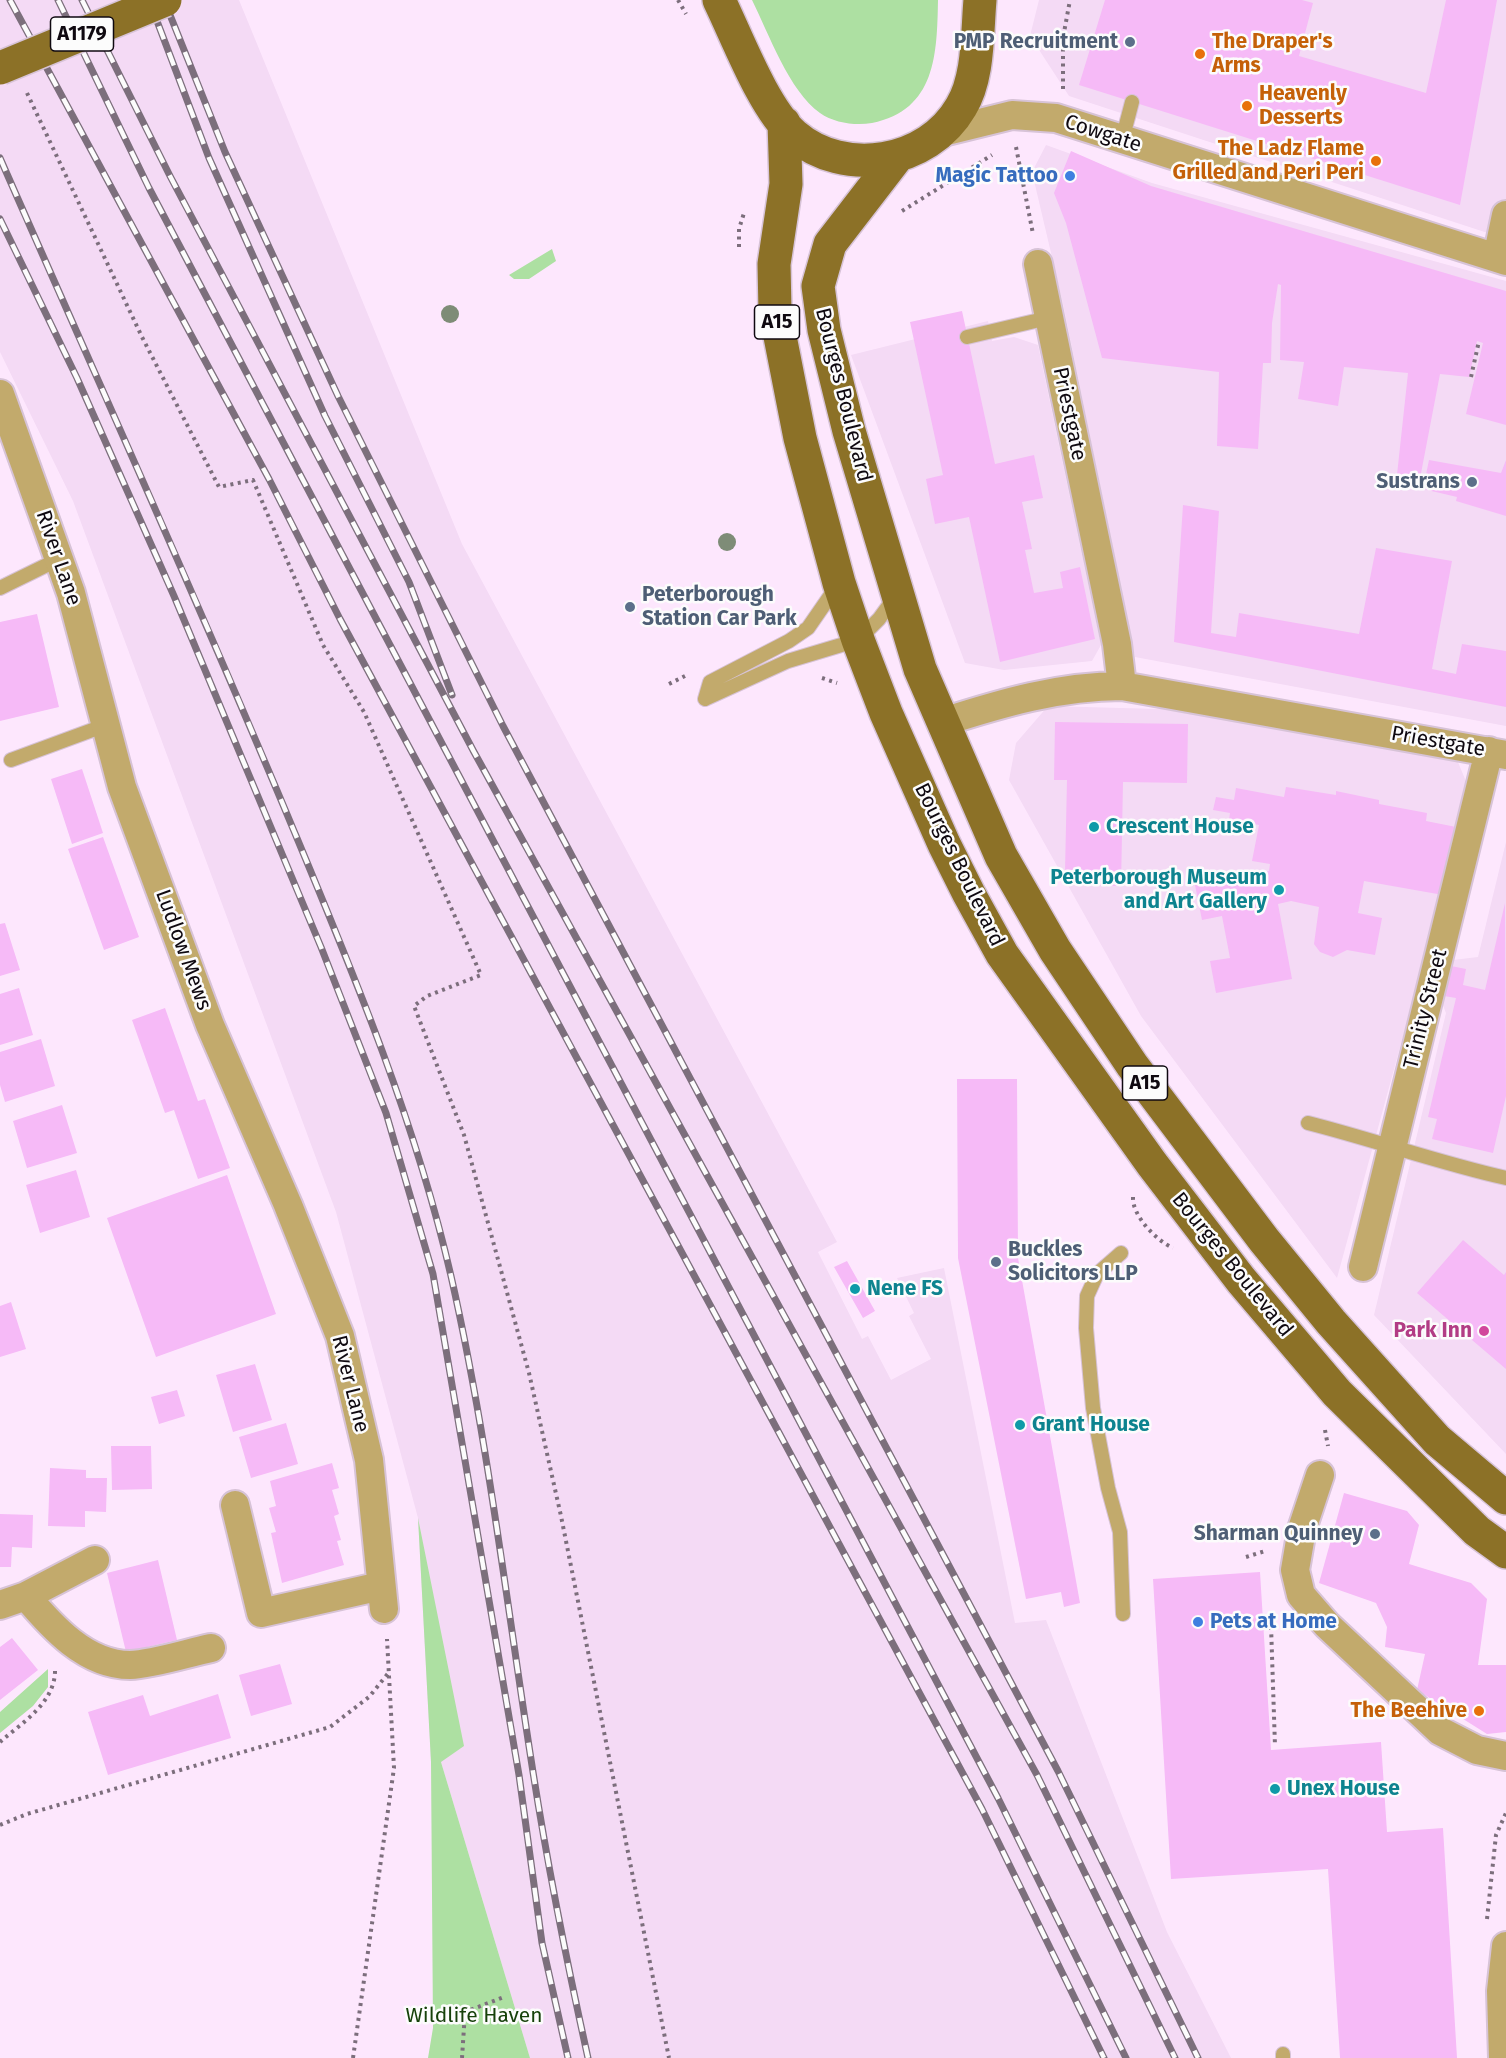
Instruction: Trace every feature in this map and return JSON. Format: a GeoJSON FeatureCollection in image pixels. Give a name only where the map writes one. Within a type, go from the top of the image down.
{"type":"FeatureCollection","features":[{"type":"Feature","properties":{"kind":"main road","name":"A1179"},"geometry":{"type":"LineString","coordinates":[[0,68],[165,0]]}},
{"type":"Feature","properties":{"kind":"main road"},"geometry":{"type":"LineString","coordinates":[[719,0],[770,105],[794,134],[813,148],[836,157],[871,161],[897,157],[921,146],[939,134],[961,107],[969,88],[980,0]]}},
{"type":"Feature","properties":{"kind":"main road","name":"Bourges Boulevard"},"geometry":{"type":"LineString","coordinates":[[784,123],[786,184],[774,264],[775,311],[800,438],[839,584],[858,640],[944,844],[990,933],[1009,963],[1146,1155],[1241,1280],[1337,1393],[1477,1531],[1506,1552]]}},
{"type":"Feature","properties":{"kind":"main road","name":"Bourges Boulevard"},"geometry":{"type":"LineString","coordinates":[[897,157],[830,244],[818,286],[824,330],[849,431],[920,669],[1001,856],[1055,950],[1132,1065],[1264,1240],[1331,1322],[1437,1440],[1506,1498]]}},
{"type":"Feature","properties":{"kind":"street","name":"Cowgate"},"geometry":{"type":"LineString","coordinates":[[939,134],[1012,115],[1043,115],[1502,259]]}},
{"type":"Feature","properties":{"kind":"street"},"geometry":{"type":"LineString","coordinates":[[1502,259],[1506,214]]}},
{"type":"Feature","properties":{"kind":"street","name":"Priestgate"},"geometry":{"type":"LineString","coordinates":[[1038,264],[1117,644],[1122,686]]}},
{"type":"Feature","properties":{"kind":"street","name":"River Lane"},"geometry":{"type":"LineString","coordinates":[[0,394],[71,593],[106,725]]}},
{"type":"Feature","properties":{"kind":"street","name":"Priestgate"},"geometry":{"type":"LineString","coordinates":[[943,723],[1022,698],[1091,686],[1122,686],[1498,753]]}},
{"type":"Feature","properties":{"kind":"street","name":"Ludlow Mews"},"geometry":{"type":"LineString","coordinates":[[106,725],[122,787],[210,1025],[273,1170]]}},
{"type":"Feature","properties":{"kind":"street","name":"Trinity Street"},"geometry":{"type":"LineString","coordinates":[[1363,1268],[1393,1145],[1498,753]]}},
{"type":"Feature","properties":{"kind":"street","name":"River Lane"},"geometry":{"type":"LineString","coordinates":[[235,1505],[261,1613],[382,1598],[369,1460],[340,1336],[273,1170]]}},
{"type":"Feature","properties":{"kind":"street"},"geometry":{"type":"LineString","coordinates":[[1320,1475],[1302,1529],[1295,1570],[1301,1595],[1327,1625],[1440,1731],[1477,1750],[1506,1756]]}},
{"type":"Feature","properties":{"kind":"street"},"geometry":{"type":"LineString","coordinates":[[95,1560],[13,1601],[58,1634],[97,1658],[130,1665],[211,1648]]}},
{"type":"Feature","properties":{"kind":"street"},"geometry":{"type":"LineString","coordinates":[[1503,2058],[1501,1991],[1506,1946]]}},
{"type":"Feature","properties":{"kind":"lane"},"geometry":{"type":"LineString","coordinates":[[1122,140],[1132,102]]}},
{"type":"Feature","properties":{"kind":"lane"},"geometry":{"type":"LineString","coordinates":[[967,337],[1048,318]]}},
{"type":"Feature","properties":{"kind":"lane"},"geometry":{"type":"LineString","coordinates":[[0,588],[59,559]]}},
{"type":"Feature","properties":{"kind":"lane"},"geometry":{"type":"LineString","coordinates":[[839,584],[808,628],[789,641],[710,682],[705,699],[788,661],[858,640],[879,619],[898,593]]}},
{"type":"Feature","properties":{"kind":"lane"},"geometry":{"type":"LineString","coordinates":[[10,760],[106,725]]}},
{"type":"Feature","properties":{"kind":"lane"},"geometry":{"type":"LineString","coordinates":[[1308,1123],[1393,1145],[1449,1166],[1506,1178]]}},
{"type":"Feature","properties":{"kind":"lane"},"geometry":{"type":"LineString","coordinates":[[1121,1253],[1097,1274],[1087,1296],[1086,1328],[1094,1408],[1108,1488],[1120,1532],[1124,1614]]}},
{"type":"Feature","properties":{"kind":"path"},"geometry":{"type":"LineString","coordinates":[[678,0],[687,17]]}},
{"type":"Feature","properties":{"kind":"path"},"geometry":{"type":"LineString","coordinates":[[1063,96],[1063,38],[1070,0]]}},
{"type":"Feature","properties":{"kind":"path"},"geometry":{"type":"LineString","coordinates":[[25,89],[142,337],[219,487],[253,480],[323,645],[364,712],[481,975],[427,996],[414,1006],[464,1135],[529,1373],[563,1528],[669,2058]]}},
{"type":"Feature","properties":{"kind":"path"},"geometry":{"type":"LineString","coordinates":[[1005,147],[1015,142],[1038,264]]}},
{"type":"Feature","properties":{"kind":"path"},"geometry":{"type":"LineString","coordinates":[[894,217],[996,153]]}},
{"type":"Feature","properties":{"kind":"path"},"geometry":{"type":"LineString","coordinates":[[739,229],[747,207]]}},
{"type":"Feature","properties":{"kind":"path"},"geometry":{"type":"LineString","coordinates":[[1471,377],[1479,341]]}},
{"type":"Feature","properties":{"kind":"path"},"geometry":{"type":"LineString","coordinates":[[1133,1205],[1164,1244]]}},
{"type":"Feature","properties":{"kind":"path"},"geometry":{"type":"LineString","coordinates":[[1246,1557],[1268,1551]]}},
{"type":"Feature","properties":{"kind":"path"},"geometry":{"type":"LineString","coordinates":[[1271,1625],[1275,1746]]}},
{"type":"Feature","properties":{"kind":"path"},"geometry":{"type":"LineString","coordinates":[[0,1742],[48,1698],[54,1687],[52,1648],[58,1634]]}},
{"type":"Feature","properties":{"kind":"path"},"geometry":{"type":"LineString","coordinates":[[0,1825],[27,1814],[330,1727],[369,1697],[390,1671],[394,1768],[353,2058]]}},
{"type":"Feature","properties":{"kind":"path"},"geometry":{"type":"LineString","coordinates":[[462,2058],[465,2012],[504,1997]]}},
{"type":"Feature","properties":{"kind":"shaded area"},"geometry":{"type":"Polygon","coordinates":[[[0,0],[239,0],[462,544],[837,1242],[818,1252],[862,1339],[868,1336],[891,1380],[931,1359],[909,1316],[914,1313],[897,1278],[944,1268],[1015,1623],[1046,1620],[1167,1932],[1231,2058],[530,2058],[441,1762],[431,1762],[418,1518],[336,1212],[73,501],[0,352],[0,0]]]}},
{"type":"Feature","properties":{"kind":"shaded area"},"geometry":{"type":"Polygon","coordinates":[[[1039,0],[1506,0],[1506,239],[1069,96],[1030,36],[1039,0]]]}},
{"type":"Feature","properties":{"kind":"shaded area"},"geometry":{"type":"Polygon","coordinates":[[[1046,145],[1152,183],[1506,281],[1506,726],[1135,657],[1063,304],[1032,172],[1046,145]]]}},
{"type":"Feature","properties":{"kind":"shaded area"},"geometry":{"type":"Polygon","coordinates":[[[988,321],[992,341],[1014,337],[1038,345],[1101,645],[1092,661],[1004,670],[965,663],[851,355],[988,321]]]}},
{"type":"Feature","properties":{"kind":"shaded area"},"geometry":{"type":"Polygon","coordinates":[[[1048,706],[1231,711],[1455,755],[1470,791],[1337,1278],[1141,1016],[1009,780],[1016,743],[1048,706]]]}},
{"type":"Feature","properties":{"kind":"shaded area"},"geometry":{"type":"Polygon","coordinates":[[[1506,842],[1506,1454],[1374,1315],[1446,1013],[1442,1003],[1453,960],[1478,957],[1506,842]]]}},
{"type":"Feature","properties":{"kind":"green space"},"geometry":{"type":"Polygon","coordinates":[[[752,0],[938,0],[934,59],[929,77],[921,93],[909,106],[893,116],[866,124],[845,123],[832,119],[820,113],[809,103],[789,77],[752,0]]]}},
{"type":"Feature","properties":{"kind":"green space"},"geometry":{"type":"Polygon","coordinates":[[[552,249],[556,261],[529,279],[514,279],[509,275],[552,249]]]}},
{"type":"Feature","properties":{"kind":"green space","name":"Wildlife Haven"},"geometry":{"type":"Polygon","coordinates":[[[418,1518],[464,1746],[441,1762],[530,2058],[428,2058],[433,2028],[431,1762],[418,1518]]]}},
{"type":"Feature","properties":{"kind":"green space"},"geometry":{"type":"Polygon","coordinates":[[[48,1669],[48,1687],[33,1706],[0,1733],[0,1712],[48,1669]]]}},
{"type":"Feature","properties":{"kind":"building"},"geometry":{"type":"Polygon","coordinates":[[[1105,0],[1302,0],[1313,3],[1299,56],[1426,93],[1446,0],[1497,0],[1460,205],[1079,85],[1105,0]]]}},
{"type":"Feature","properties":{"kind":"building"},"geometry":{"type":"Polygon","coordinates":[[[1071,151],[1151,186],[1506,291],[1506,425],[1466,414],[1483,343],[1477,341],[1469,377],[1440,374],[1418,489],[1396,484],[1408,373],[1344,367],[1338,406],[1298,399],[1304,362],[1280,360],[1281,285],[1278,284],[1272,323],[1271,363],[1263,363],[1258,449],[1217,446],[1219,372],[1102,358],[1066,223],[1054,193],[1071,151]]]}},
{"type":"Feature","properties":{"kind":"building"},"geometry":{"type":"Polygon","coordinates":[[[962,311],[995,464],[1034,455],[1043,498],[1022,502],[1032,549],[1025,550],[1034,593],[1063,588],[1060,572],[1080,567],[1095,639],[1000,662],[969,517],[935,524],[926,479],[943,475],[910,322],[962,311]]]}},
{"type":"Feature","properties":{"kind":"building"},"geometry":{"type":"Polygon","coordinates":[[[1429,460],[1501,473],[1506,460],[1506,516],[1456,501],[1457,497],[1423,489],[1429,460]]]}},
{"type":"Feature","properties":{"kind":"building"},"geometry":{"type":"Polygon","coordinates":[[[1183,505],[1219,511],[1211,633],[1236,637],[1239,613],[1359,634],[1376,548],[1452,561],[1432,669],[1456,674],[1462,644],[1506,651],[1506,707],[1174,642],[1183,505]]]}},
{"type":"Feature","properties":{"kind":"building"},"geometry":{"type":"Polygon","coordinates":[[[37,614],[59,707],[0,721],[0,622],[37,614]]]}},
{"type":"Feature","properties":{"kind":"building","name":"Crescent House"},"geometry":{"type":"Polygon","coordinates":[[[1055,722],[1188,724],[1187,783],[1123,782],[1121,886],[1096,886],[1097,871],[1065,871],[1067,780],[1054,780],[1055,722]]]}},
{"type":"Feature","properties":{"kind":"building"},"geometry":{"type":"Polygon","coordinates":[[[82,769],[103,833],[72,844],[51,779],[82,769]]]}},
{"type":"Feature","properties":{"kind":"building","name":"Peterborough Museum and Art Gallery"},"geometry":{"type":"Polygon","coordinates":[[[1286,787],[1336,795],[1336,791],[1379,800],[1379,804],[1427,813],[1426,821],[1456,827],[1443,895],[1364,881],[1358,913],[1382,918],[1375,955],[1347,950],[1333,957],[1320,952],[1314,944],[1319,907],[1291,901],[1278,904],[1292,979],[1216,993],[1210,961],[1230,958],[1222,916],[1202,920],[1195,885],[1269,871],[1270,864],[1252,861],[1259,825],[1229,820],[1230,813],[1213,810],[1216,797],[1234,800],[1236,788],[1284,797],[1286,787]]]}},
{"type":"Feature","properties":{"kind":"building"},"geometry":{"type":"Polygon","coordinates":[[[103,837],[139,937],[104,950],[68,849],[103,837]]]}},
{"type":"Feature","properties":{"kind":"building"},"geometry":{"type":"Polygon","coordinates":[[[1505,903],[1506,1096],[1493,1153],[1432,1139],[1437,1119],[1428,1117],[1456,998],[1444,996],[1451,966],[1466,969],[1463,985],[1485,990],[1505,903]]]}},
{"type":"Feature","properties":{"kind":"building"},"geometry":{"type":"Polygon","coordinates":[[[5,923],[20,970],[0,976],[0,924],[5,923]]]}},
{"type":"Feature","properties":{"kind":"building"},"geometry":{"type":"Polygon","coordinates":[[[19,988],[33,1035],[0,1045],[0,994],[19,988]]]}},
{"type":"Feature","properties":{"kind":"building"},"geometry":{"type":"Polygon","coordinates":[[[165,1008],[198,1101],[205,1099],[230,1168],[198,1179],[174,1110],[165,1113],[132,1020],[165,1008]]]}},
{"type":"Feature","properties":{"kind":"building"},"geometry":{"type":"Polygon","coordinates":[[[41,1039],[55,1086],[5,1102],[0,1085],[0,1052],[41,1039]]]}},
{"type":"Feature","properties":{"kind":"building","name":"Grant House"},"geometry":{"type":"Polygon","coordinates":[[[957,1079],[1017,1079],[1018,1258],[1080,1603],[1064,1607],[1061,1592],[1026,1599],[958,1258],[957,1079]]]}},
{"type":"Feature","properties":{"kind":"building"},"geometry":{"type":"Polygon","coordinates":[[[62,1105],[77,1153],[27,1168],[13,1121],[62,1105]]]}},
{"type":"Feature","properties":{"kind":"building"},"geometry":{"type":"Polygon","coordinates":[[[76,1170],[90,1217],[40,1233],[26,1185],[76,1170]]]}},
{"type":"Feature","properties":{"kind":"building"},"geometry":{"type":"Polygon","coordinates":[[[227,1175],[276,1314],[156,1357],[107,1218],[227,1175]]]}},
{"type":"Feature","properties":{"kind":"building","name":"Park Inn"},"geometry":{"type":"Polygon","coordinates":[[[1463,1240],[1504,1275],[1506,1272],[1506,1369],[1417,1293],[1463,1240]]]}},
{"type":"Feature","properties":{"kind":"building","name":"Nene FS"},"geometry":{"type":"Polygon","coordinates":[[[847,1261],[875,1311],[863,1318],[834,1267],[847,1261]]]}},
{"type":"Feature","properties":{"kind":"building"},"geometry":{"type":"Polygon","coordinates":[[[11,1302],[26,1349],[0,1357],[0,1306],[11,1302]]]}},
{"type":"Feature","properties":{"kind":"building"},"geometry":{"type":"Polygon","coordinates":[[[255,1364],[272,1420],[233,1432],[216,1375],[255,1364]]]}},
{"type":"Feature","properties":{"kind":"building"},"geometry":{"type":"Polygon","coordinates":[[[177,1390],[185,1416],[159,1424],[151,1397],[177,1390]]]}},
{"type":"Feature","properties":{"kind":"building"},"geometry":{"type":"Polygon","coordinates":[[[286,1423],[298,1464],[251,1478],[239,1437],[286,1423]]]}},
{"type":"Feature","properties":{"kind":"building"},"geometry":{"type":"Polygon","coordinates":[[[111,1446],[151,1446],[152,1489],[112,1490],[111,1446]]]}},
{"type":"Feature","properties":{"kind":"building"},"geometry":{"type":"Polygon","coordinates":[[[332,1463],[339,1488],[332,1490],[339,1514],[334,1516],[341,1540],[337,1541],[344,1565],[282,1583],[271,1533],[276,1532],[269,1508],[276,1506],[270,1481],[332,1463]]]}},
{"type":"Feature","properties":{"kind":"building"},"geometry":{"type":"Polygon","coordinates":[[[50,1468],[86,1470],[86,1478],[107,1478],[106,1512],[85,1511],[85,1527],[48,1526],[50,1468]]]}},
{"type":"Feature","properties":{"kind":"building"},"geometry":{"type":"Polygon","coordinates":[[[1344,1493],[1407,1511],[1419,1525],[1409,1564],[1471,1583],[1487,1599],[1478,1665],[1506,1665],[1506,1732],[1487,1734],[1417,1690],[1425,1654],[1385,1647],[1387,1627],[1376,1603],[1319,1583],[1344,1493]]]}},
{"type":"Feature","properties":{"kind":"building"},"geometry":{"type":"Polygon","coordinates":[[[0,1514],[33,1515],[32,1548],[12,1547],[11,1567],[0,1567],[0,1514]]]}},
{"type":"Feature","properties":{"kind":"building"},"geometry":{"type":"Polygon","coordinates":[[[158,1560],[177,1640],[126,1652],[107,1573],[158,1560]]]}},
{"type":"Feature","properties":{"kind":"building","name":"Unex House"},"geometry":{"type":"Polygon","coordinates":[[[1260,1572],[1271,1750],[1381,1742],[1387,1832],[1443,1828],[1457,2058],[1340,2058],[1328,1869],[1171,1879],[1153,1579],[1260,1572]]]}},
{"type":"Feature","properties":{"kind":"building"},"geometry":{"type":"Polygon","coordinates":[[[12,1638],[38,1670],[0,1700],[0,1647],[12,1638]]]}},
{"type":"Feature","properties":{"kind":"building"},"geometry":{"type":"Polygon","coordinates":[[[280,1664],[292,1704],[251,1716],[239,1675],[280,1664]]]}},
{"type":"Feature","properties":{"kind":"building"},"geometry":{"type":"Polygon","coordinates":[[[218,1694],[231,1738],[108,1775],[88,1712],[143,1695],[150,1716],[218,1694]]]}},
{"type":"Feature","properties":{"kind":"railway"},"geometry":{"type":"LineString","coordinates":[[10,0],[269,479],[340,619],[982,1809],[1104,2058]]}},
{"type":"Feature","properties":{"kind":"railway"},"geometry":{"type":"LineString","coordinates":[[58,0],[149,188],[998,1798],[1126,2058]]}},
{"type":"Feature","properties":{"kind":"railway"},"geometry":{"type":"LineString","coordinates":[[82,0],[170,176],[474,752],[1037,1775],[1175,2058]]}},
{"type":"Feature","properties":{"kind":"railway"},"geometry":{"type":"LineString","coordinates":[[149,0],[209,158],[325,416],[409,582],[452,695]]}},
{"type":"Feature","properties":{"kind":"railway"},"geometry":{"type":"LineString","coordinates":[[164,0],[225,152],[338,396],[503,726],[1058,1771],[1198,2058]]}},
{"type":"Feature","properties":{"kind":"railway"},"geometry":{"type":"LineString","coordinates":[[0,158],[186,578],[294,831],[382,1050],[420,1162],[451,1276],[476,1399],[539,1808],[558,1915],[588,2058]]}},
{"type":"Feature","properties":{"kind":"railway"},"geometry":{"type":"LineString","coordinates":[[0,219],[77,378],[174,596],[321,947],[386,1113],[433,1274],[519,1775],[542,1943],[568,2058]]}},
{"type":"Feature","properties":{"kind":"place","name":"PMP Recruitment"},"geometry":{"type":"Point","coordinates":[1130,42]}},
{"type":"Feature","properties":{"kind":"place","name":"The Draper's Arms"},"geometry":{"type":"Point","coordinates":[1200,54]}},
{"type":"Feature","properties":{"kind":"place","name":"Heavenly Desserts"},"geometry":{"type":"Point","coordinates":[1247,106]}},
{"type":"Feature","properties":{"kind":"place","name":"The Ladz Flame Grilled and Peri Peri"},"geometry":{"type":"Point","coordinates":[1376,161]}},
{"type":"Feature","properties":{"kind":"place","name":"Magic Tattoo"},"geometry":{"type":"Point","coordinates":[1070,176]}},
{"type":"Feature","properties":{"kind":"place","name":"Sustrans"},"geometry":{"type":"Point","coordinates":[1472,482]}},
{"type":"Feature","properties":{"kind":"place","name":"Peterborough Station Car Park"},"geometry":{"type":"Point","coordinates":[630,607]}},
{"type":"Feature","properties":{"kind":"place","name":"Crescent House"},"geometry":{"type":"Point","coordinates":[1094,827]}},
{"type":"Feature","properties":{"kind":"place","name":"Peterborough Museum and Art Gallery"},"geometry":{"type":"Point","coordinates":[1279,890]}},
{"type":"Feature","properties":{"kind":"place","name":"Buckles Solicitors LLP"},"geometry":{"type":"Point","coordinates":[996,1262]}},
{"type":"Feature","properties":{"kind":"place","name":"Nene FS"},"geometry":{"type":"Point","coordinates":[855,1289]}},
{"type":"Feature","properties":{"kind":"place","name":"Park Inn"},"geometry":{"type":"Point","coordinates":[1484,1331]}},
{"type":"Feature","properties":{"kind":"place","name":"Grant House"},"geometry":{"type":"Point","coordinates":[1020,1425]}},
{"type":"Feature","properties":{"kind":"place","name":"Sharman Quinney"},"geometry":{"type":"Point","coordinates":[1375,1534]}},
{"type":"Feature","properties":{"kind":"place","name":"Pets at Home"},"geometry":{"type":"Point","coordinates":[1198,1622]}},
{"type":"Feature","properties":{"kind":"place","name":"The Beehive"},"geometry":{"type":"Point","coordinates":[1479,1711]}},
{"type":"Feature","properties":{"kind":"place","name":"Unex House"},"geometry":{"type":"Point","coordinates":[1275,1789]}}]}
